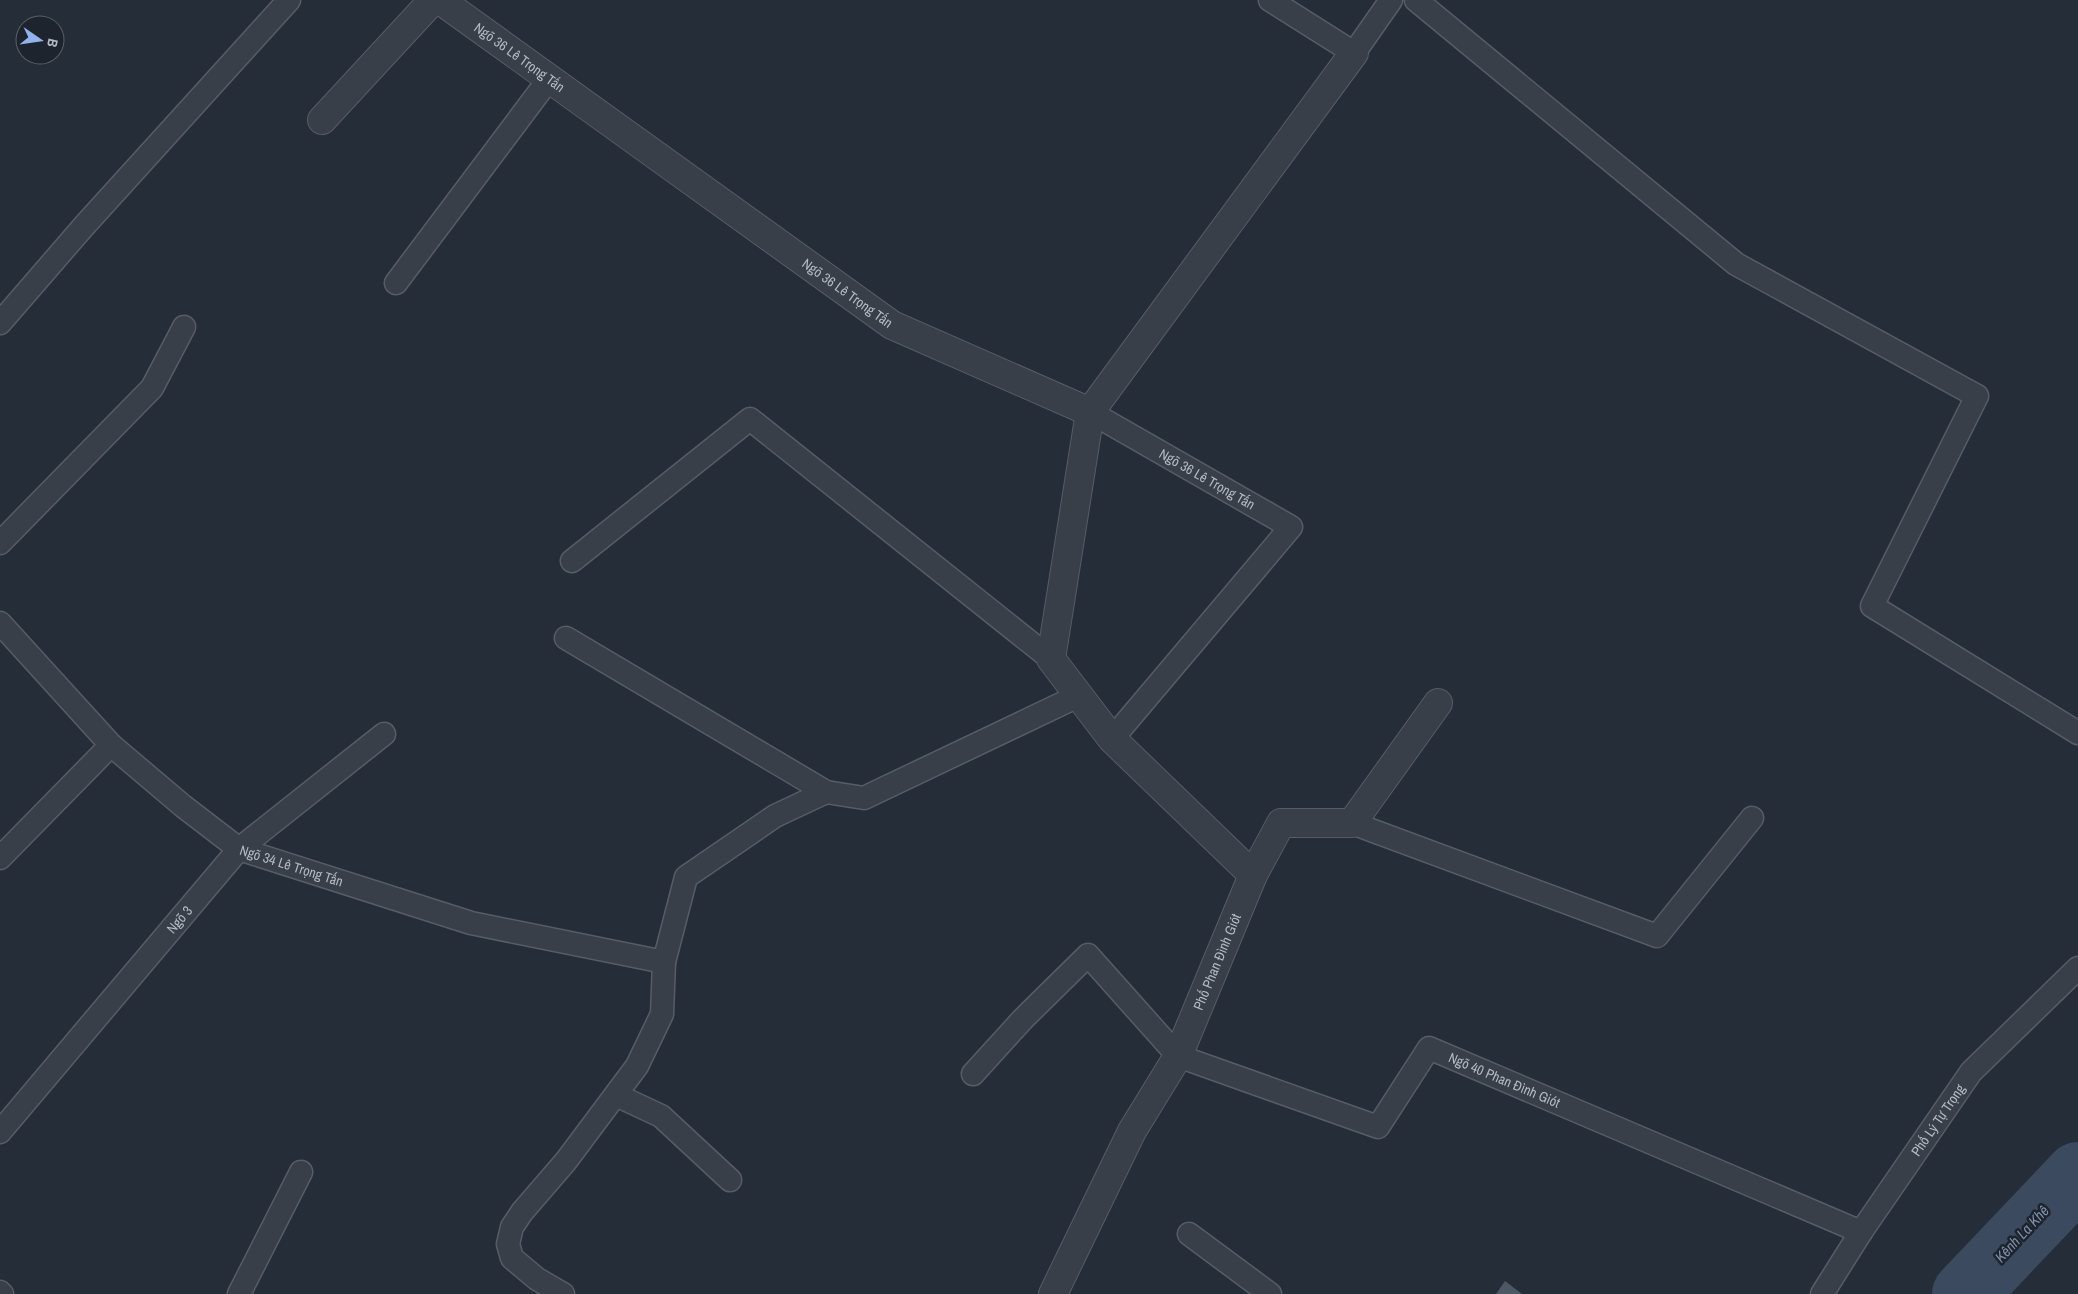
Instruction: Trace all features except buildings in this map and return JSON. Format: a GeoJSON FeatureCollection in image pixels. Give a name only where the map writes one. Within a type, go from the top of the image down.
{"type":"FeatureCollection","features":[{"type":"Feature","properties":{"kind":"street"},"geometry":{"type":"LineString","coordinates":[[322,120],[432,0]]}},
{"type":"Feature","properties":{"kind":"street","name":"Ngõ 36 Lê Trọng Tấn"},"geometry":{"type":"LineString","coordinates":[[440,0],[892,325],[1090,412]]}},
{"type":"Feature","properties":{"kind":"street"},"geometry":{"type":"LineString","coordinates":[[1253,875],[1112,739],[1051,659],[1090,412],[1354,53]]}},
{"type":"Feature","properties":{"kind":"street"},"geometry":{"type":"LineString","coordinates":[[1352,823],[1438,703]]}},
{"type":"Feature","properties":{"kind":"street","name":"Phố Phan Đình Giót"},"geometry":{"type":"LineString","coordinates":[[1052,1294],[1132,1131],[1178,1056],[1253,875],[1281,822],[1352,823]]}},
{"type":"Feature","properties":{"kind":"lane"},"geometry":{"type":"LineString","coordinates":[[0,323],[84,226],[289,0]]}},
{"type":"Feature","properties":{"kind":"lane"},"geometry":{"type":"LineString","coordinates":[[1270,0],[1354,53],[1392,0]]}},
{"type":"Feature","properties":{"kind":"lane"},"geometry":{"type":"LineString","coordinates":[[1416,0],[1736,264],[1977,396],[1872,606],[2078,733]]}},
{"type":"Feature","properties":{"kind":"lane"},"geometry":{"type":"LineString","coordinates":[[396,283],[550,79]]}},
{"type":"Feature","properties":{"kind":"lane"},"geometry":{"type":"LineString","coordinates":[[0,543],[152,388],[184,327]]}},
{"type":"Feature","properties":{"kind":"lane","name":"Ngõ 36 Lê Trọng Tấn"},"geometry":{"type":"LineString","coordinates":[[1090,412],[1291,527],[1112,739]]}},
{"type":"Feature","properties":{"kind":"lane"},"geometry":{"type":"LineString","coordinates":[[572,561],[750,419],[1051,659]]}},
{"type":"Feature","properties":{"kind":"lane","name":"Ngõ 34 Lê Trọng Tấn"},"geometry":{"type":"LineString","coordinates":[[0,623],[111,745],[183,806],[239,849],[471,923],[664,962]]}},
{"type":"Feature","properties":{"kind":"lane"},"geometry":{"type":"LineString","coordinates":[[566,638],[826,792],[864,798],[1078,696]]}},
{"type":"Feature","properties":{"kind":"lane","name":"Ngõ 3"},"geometry":{"type":"LineString","coordinates":[[0,1132],[239,849],[384,734]]}},
{"type":"Feature","properties":{"kind":"lane"},"geometry":{"type":"LineString","coordinates":[[0,858],[111,745]]}},
{"type":"Feature","properties":{"kind":"lane"},"geometry":{"type":"LineString","coordinates":[[563,1294],[537,1279],[512,1258],[508,1244],[512,1227],[522,1212],[566,1161],[637,1066],[662,1014],[664,962],[686,877],[775,816],[826,792]]}},
{"type":"Feature","properties":{"kind":"lane"},"geometry":{"type":"LineString","coordinates":[[1352,823],[1657,936],[1752,818]]}},
{"type":"Feature","properties":{"kind":"lane"},"geometry":{"type":"LineString","coordinates":[[973,1074],[1023,1019],[1088,956],[1178,1056]]}},
{"type":"Feature","properties":{"kind":"lane","name":"Phố Lý Tự Trọng"},"geometry":{"type":"LineString","coordinates":[[1822,1294],[1861,1232],[1971,1072],[2078,968]]}},
{"type":"Feature","properties":{"kind":"lane","name":"Ngõ 40 Phan Đình Giót"},"geometry":{"type":"LineString","coordinates":[[1178,1056],[1378,1127],[1429,1048],[1861,1232]]}},
{"type":"Feature","properties":{"kind":"lane"},"geometry":{"type":"LineString","coordinates":[[616,1096],[661,1116],[730,1180]]}},
{"type":"Feature","properties":{"kind":"lane"},"geometry":{"type":"LineString","coordinates":[[239,1294],[301,1172]]}},
{"type":"Feature","properties":{"kind":"lane"},"geometry":{"type":"LineString","coordinates":[[1189,1234],[1270,1294]]}},
{"type":"Feature","properties":{"kind":"waterway","name":"Kênh La Khê"},"geometry":{"type":"LineString","coordinates":[[1965,1294],[2078,1175]]}}]}
